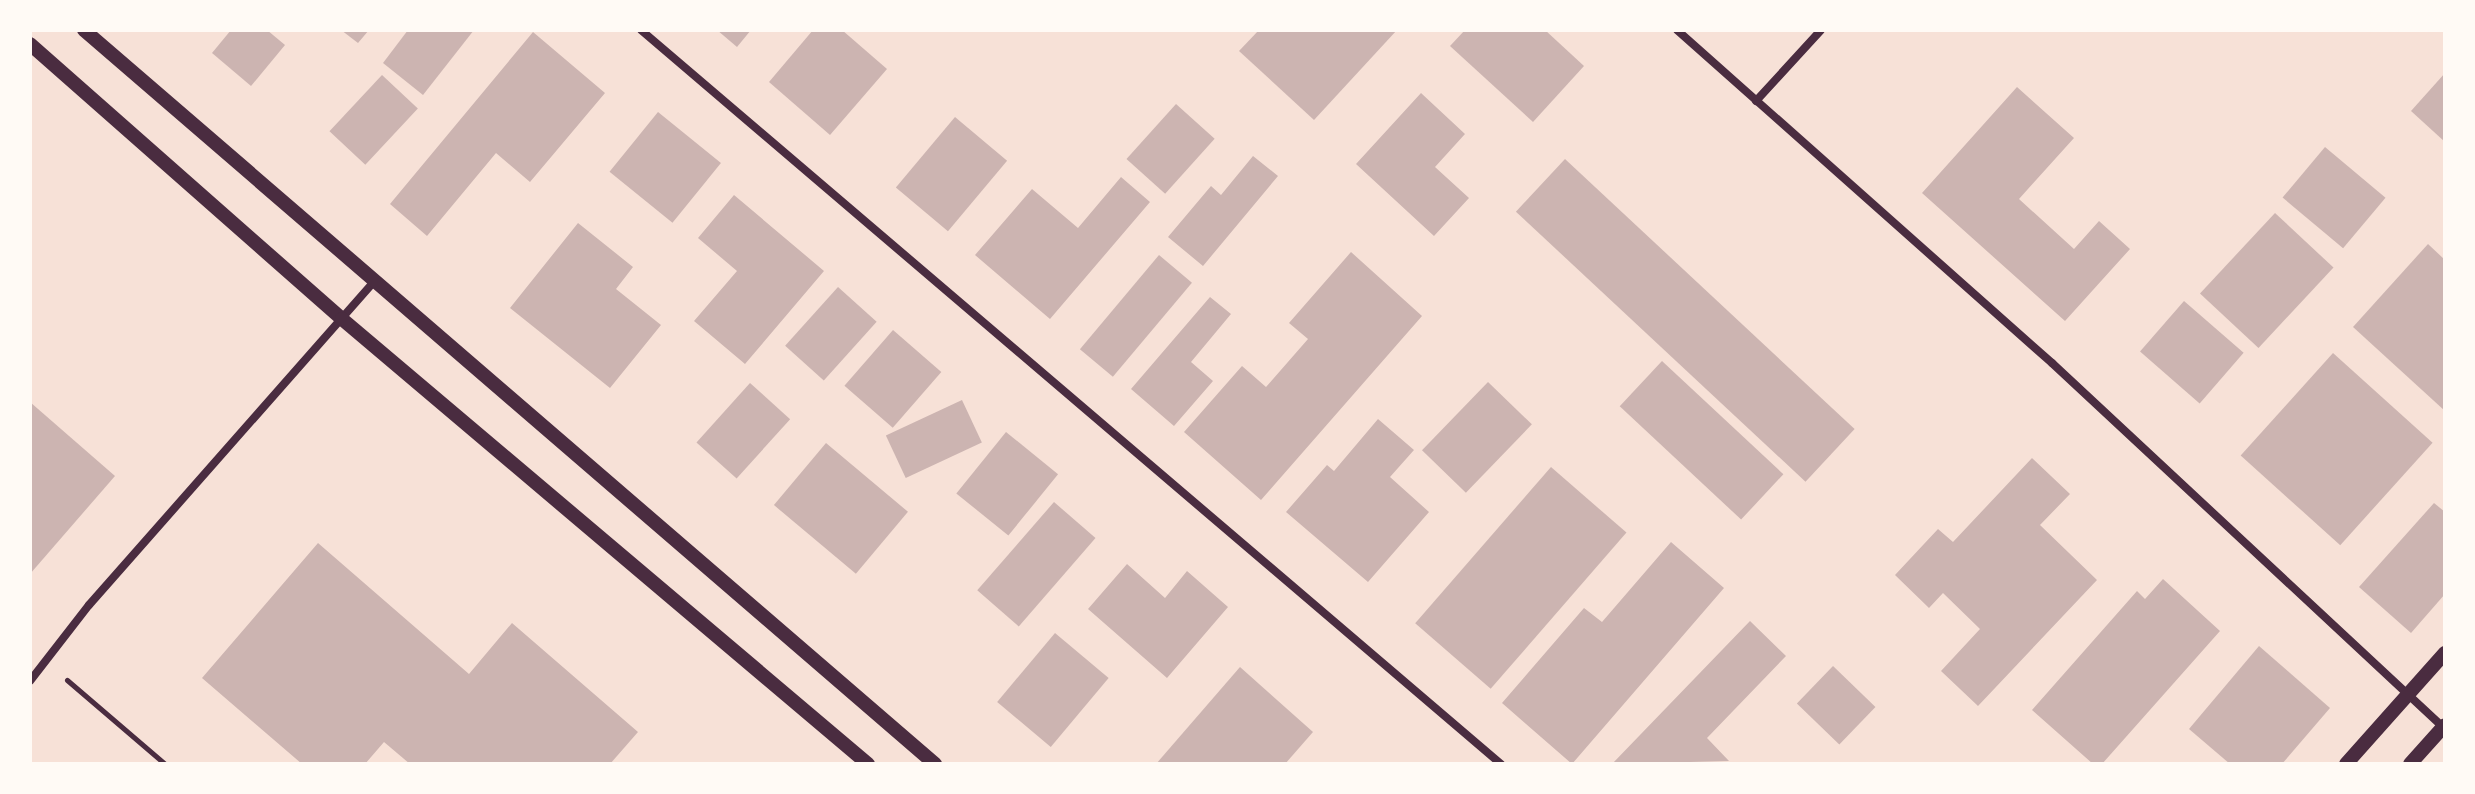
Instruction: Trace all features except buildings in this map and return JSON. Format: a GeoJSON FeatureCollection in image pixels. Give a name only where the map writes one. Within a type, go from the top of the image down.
{"type":"FeatureCollection","features":[{"type":"Feature","properties":{"kind":"street"},"geometry":{"type":"LineString","coordinates":[[84,30],[935,764]]}},
{"type":"Feature","properties":{"kind":"street"},"geometry":{"type":"LineString","coordinates":[[641,30],[1501,764]]}},
{"type":"Feature","properties":{"kind":"street"},"geometry":{"type":"LineString","coordinates":[[1677,30],[2052,363],[2406,697],[2445,727],[2410,764]]}},
{"type":"Feature","properties":{"kind":"street"},"geometry":{"type":"LineString","coordinates":[[1756,101],[1821,30]]}},
{"type":"Feature","properties":{"kind":"street"},"geometry":{"type":"LineString","coordinates":[[30,44],[342,319],[868,764]]}},
{"type":"Feature","properties":{"kind":"street"},"geometry":{"type":"LineString","coordinates":[[30,681],[375,281]]}},
{"type":"Feature","properties":{"kind":"street"},"geometry":{"type":"LineString","coordinates":[[2346,764],[2445,653]]}},
{"type":"Feature","properties":{"kind":"path"},"geometry":{"type":"LineString","coordinates":[[45,661],[165,764]]}}]}
